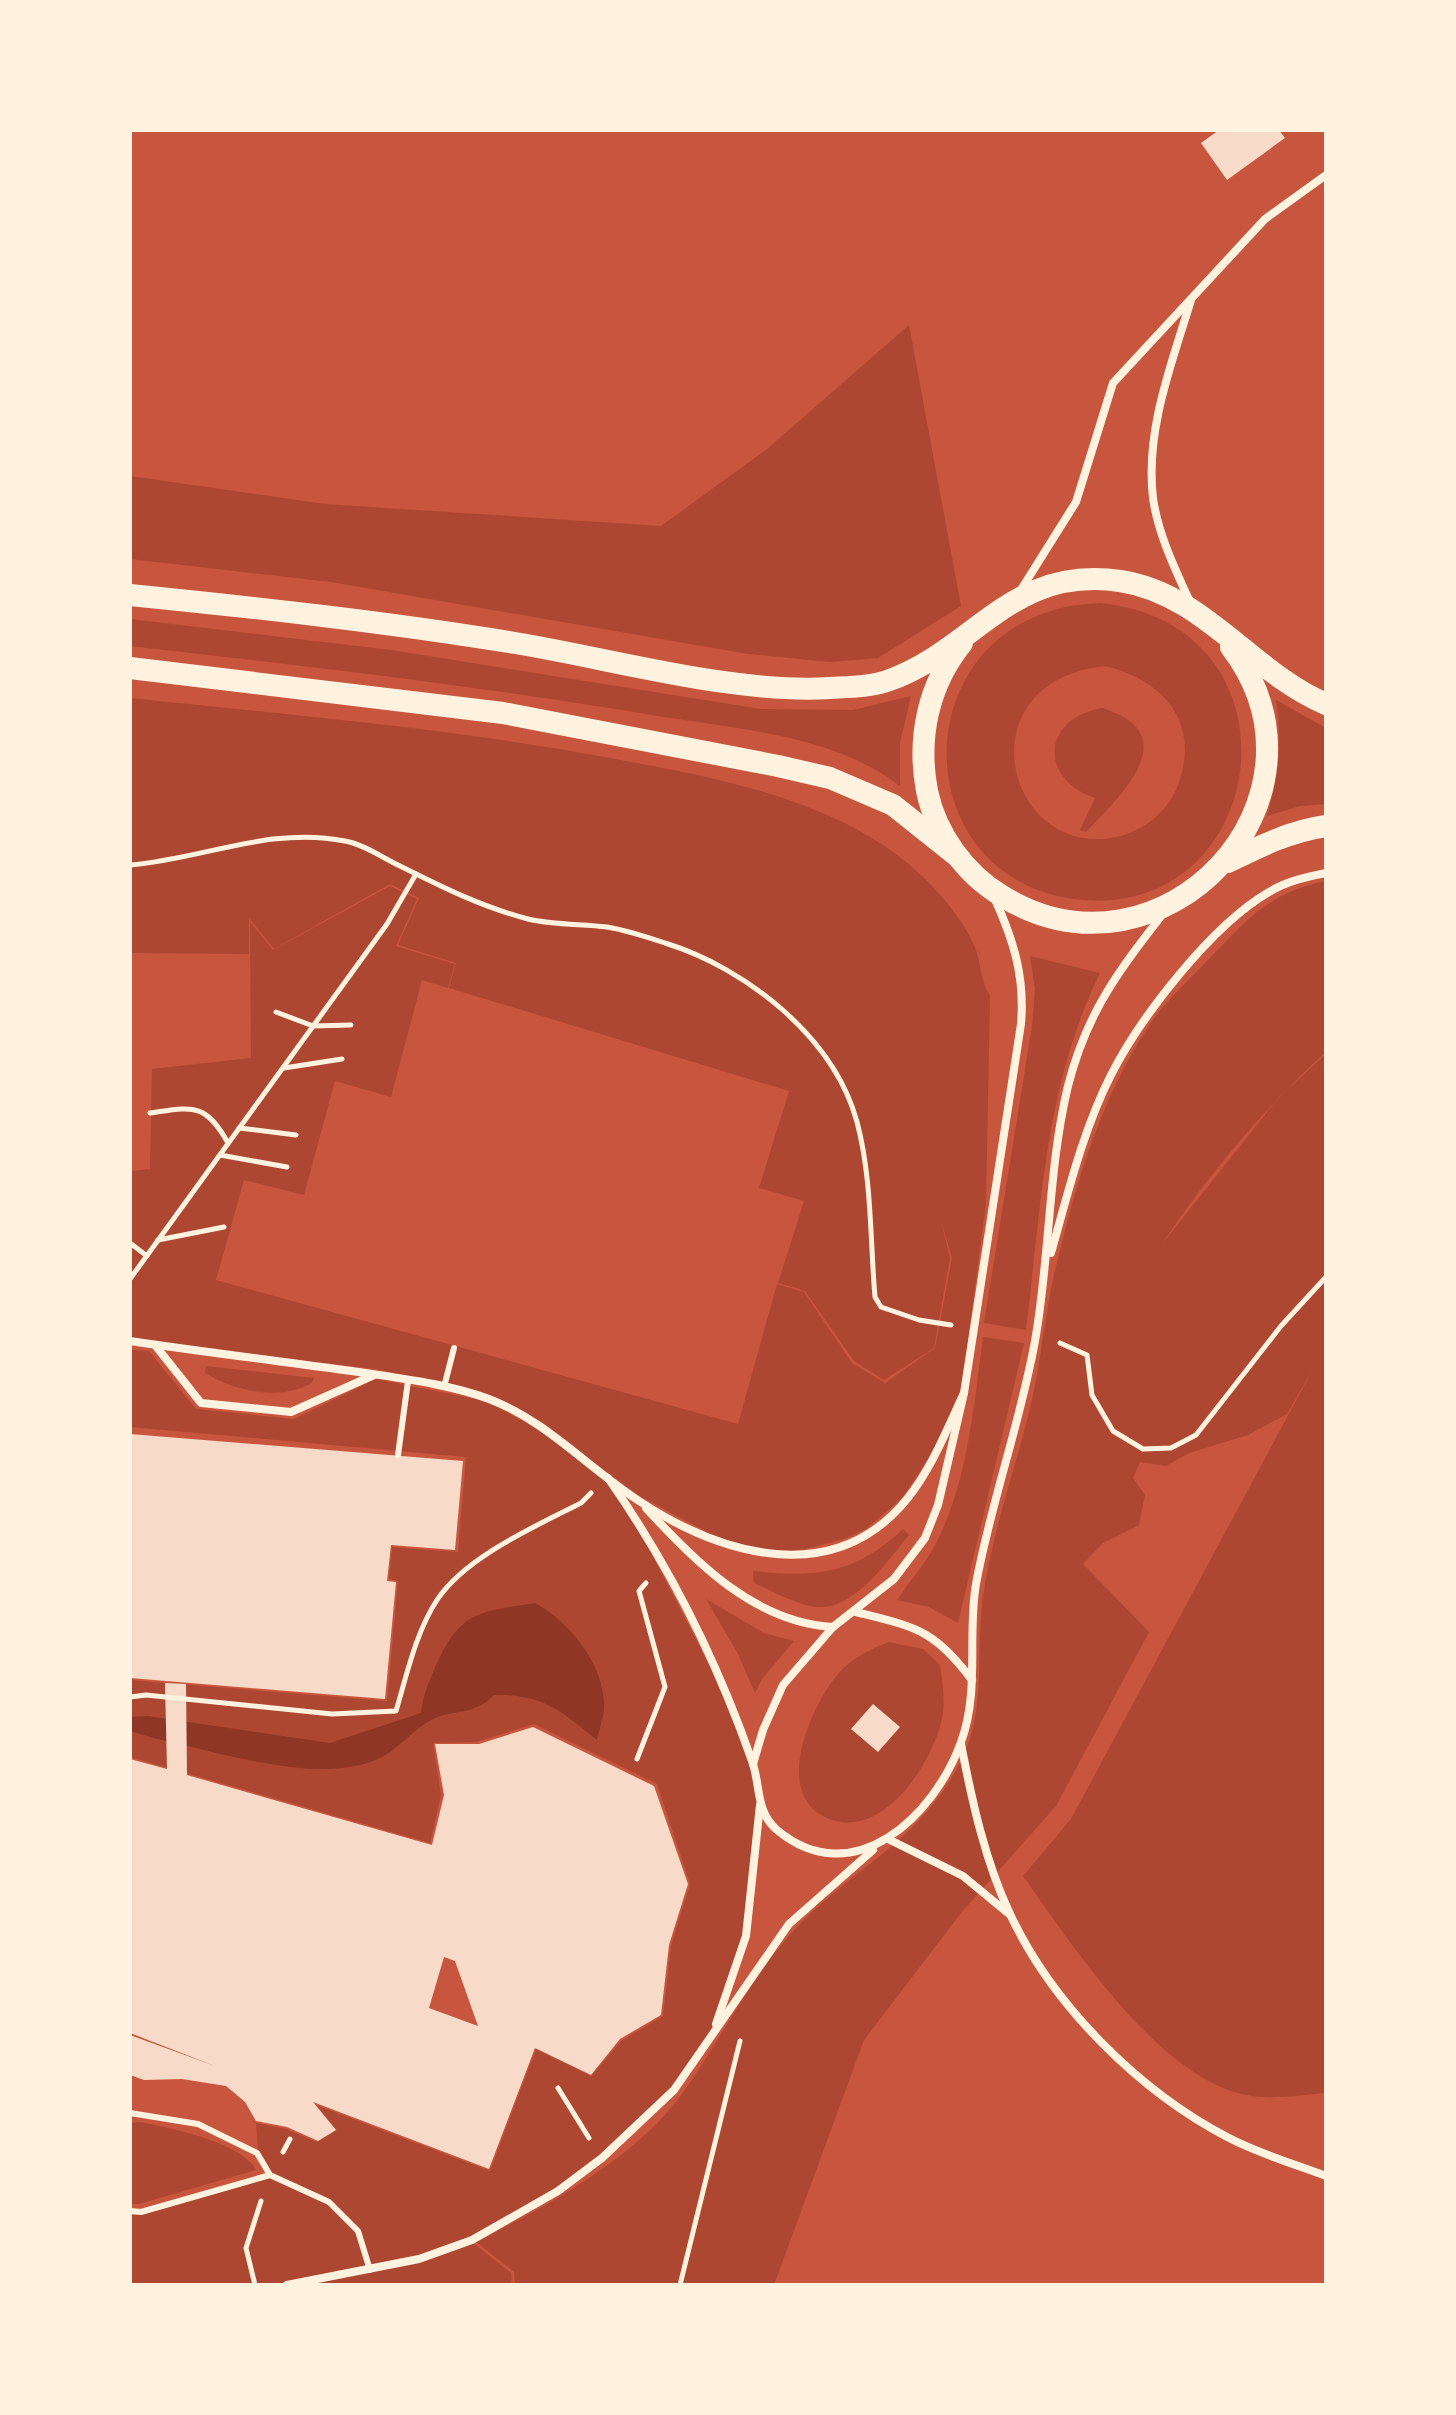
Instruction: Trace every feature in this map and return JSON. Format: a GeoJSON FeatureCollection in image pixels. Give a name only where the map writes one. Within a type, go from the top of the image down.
{"type":"FeatureCollection","features":[{"type":"Feature","properties":{"kind":"highway"},"geometry":{"type":"LineString","coordinates":[[130,595],[327,615],[796,689],[885,682],[920,666],[1016,598],[1067,582],[1094,580],[1147,587],[1194,611],[1281,679],[1326,704]]}},
{"type":"Feature","properties":{"kind":"highway"},"geometry":{"type":"LineString","coordinates":[[1215,628],[1248,675],[1265,730],[1262,788],[1254,816],[1224,865]]}},
{"type":"Feature","properties":{"kind":"highway"},"geometry":{"type":"LineString","coordinates":[[957,856],[929,801],[923,770],[923,740],[938,680],[973,629]]}},
{"type":"Feature","properties":{"kind":"highway"},"geometry":{"type":"LineString","coordinates":[[130,668],[503,713],[830,778],[893,805],[957,856],[991,889],[1047,917],[1078,923],[1109,923],[1140,917],[1169,906],[1198,888],[1224,865],[1263,845],[1305,829],[1326,826]]}},
{"type":"Feature","properties":{"kind":"street"},"geometry":{"type":"LineString","coordinates":[[1016,598],[1076,502],[1113,383],[1265,219],[1326,175]]}},
{"type":"Feature","properties":{"kind":"street"},"geometry":{"type":"LineString","coordinates":[[1193,295],[1157,412],[1153,497],[1169,558],[1194,611]]}},
{"type":"Feature","properties":{"kind":"street"},"geometry":{"type":"LineString","coordinates":[[1044,1277],[1091,1124],[1111,1074],[1144,1021],[1202,950],[1267,892],[1299,878],[1326,873]]}},
{"type":"Feature","properties":{"kind":"street"},"geometry":{"type":"LineString","coordinates":[[753,1764],[763,1730],[783,1685],[833,1627],[856,1612],[894,1579],[925,1538],[938,1505],[964,1393],[1024,990],[1019,959],[991,889]]}},
{"type":"Feature","properties":{"kind":"street"},"geometry":{"type":"LineString","coordinates":[[287,2285],[419,2259],[472,2240],[558,2191],[602,2158],[674,2090],[789,1924],[922,1807],[942,1781],[961,1742],[972,1681],[975,1588],[1035,1339],[1068,1088],[1089,1022],[1112,980],[1169,906]]}},
{"type":"Feature","properties":{"kind":"street"},"geometry":{"type":"LineString","coordinates":[[130,1341],[374,1375],[444,1387],[488,1399],[514,1411],[574,1450],[640,1502],[716,1542],[754,1554],[786,1557],[846,1543],[870,1532],[906,1501],[934,1458],[964,1393]]}},
{"type":"Feature","properties":{"kind":"street"},"geometry":{"type":"LineString","coordinates":[[155,1345],[201,1403],[291,1412],[374,1375]]}},
{"type":"Feature","properties":{"kind":"street"},"geometry":{"type":"LineString","coordinates":[[608,1478],[663,1564],[708,1654],[753,1764],[760,1805],[746,1936],[709,2039]]}},
{"type":"Feature","properties":{"kind":"street"},"geometry":{"type":"LineString","coordinates":[[640,1502],[678,1543],[719,1580],[778,1613],[811,1626],[833,1627]]}},
{"type":"Feature","properties":{"kind":"street"},"geometry":{"type":"LineString","coordinates":[[856,1612],[915,1627],[933,1637],[952,1653],[972,1681]]}},
{"type":"Feature","properties":{"kind":"street"},"geometry":{"type":"LineString","coordinates":[[961,1742],[973,1803],[1010,1914],[1055,1985],[1081,2018],[1148,2084],[1190,2115],[1230,2139],[1326,2176]]}},
{"type":"Feature","properties":{"kind":"street"},"geometry":{"type":"LineString","coordinates":[[760,1805],[774,1827],[792,1840],[814,1849],[856,1853],[883,1842],[963,1876],[1010,1914]]}},
{"type":"Feature","properties":{"kind":"lane"},"geometry":{"type":"LineString","coordinates":[[444,1387],[454,1348]]}},
{"type":"Feature","properties":{"kind":"lane"},"geometry":{"type":"LineString","coordinates":[[398,1455],[408,1381]]}},
{"type":"Feature","properties":{"kind":"lane"},"geometry":{"type":"LineString","coordinates":[[130,2113],[198,2124],[257,2153],[270,2175],[329,2202],[358,2231],[370,2270]]}},
{"type":"Feature","properties":{"kind":"lane"},"geometry":{"type":"LineString","coordinates":[[130,2211],[141,2212],[270,2175]]}},
{"type":"Feature","properties":{"kind":"path"},"geometry":{"type":"LineString","coordinates":[[130,865],[160,863],[227,845],[311,836],[349,842],[473,903],[532,920],[610,928],[708,957],[757,987],[793,1020],[830,1065],[857,1120],[865,1166],[875,1297],[881,1307],[919,1320],[973,1329]]}},
{"type":"Feature","properties":{"kind":"path"},"geometry":{"type":"LineString","coordinates":[[130,1279],[387,924],[416,874]]}},
{"type":"Feature","properties":{"kind":"path"},"geometry":{"type":"LineString","coordinates":[[276,1012],[313,1026],[351,1025]]}},
{"type":"Feature","properties":{"kind":"path"},"geometry":{"type":"LineString","coordinates":[[283,1068],[342,1059]]}},
{"type":"Feature","properties":{"kind":"path"},"geometry":{"type":"LineString","coordinates":[[150,1113],[193,1107],[214,1118],[228,1143]]}},
{"type":"Feature","properties":{"kind":"path"},"geometry":{"type":"LineString","coordinates":[[239,1128],[296,1135]]}},
{"type":"Feature","properties":{"kind":"path"},"geometry":{"type":"LineString","coordinates":[[220,1155],[287,1167]]}},
{"type":"Feature","properties":{"kind":"path"},"geometry":{"type":"LineString","coordinates":[[158,1240],[224,1227]]}},
{"type":"Feature","properties":{"kind":"path"},"geometry":{"type":"LineString","coordinates":[[130,1243],[147,1256]]}},
{"type":"Feature","properties":{"kind":"path"},"geometry":{"type":"LineString","coordinates":[[1035,1339],[1072,1345],[1087,1355],[1092,1395],[1113,1431],[1143,1449],[1171,1448],[1196,1435],[1281,1326],[1326,1277]]}},
{"type":"Feature","properties":{"kind":"path"},"geometry":{"type":"LineString","coordinates":[[130,1697],[146,1695],[332,1714],[396,1711],[415,1648],[438,1598],[485,1553],[581,1503],[608,1478]]}},
{"type":"Feature","properties":{"kind":"path"},"geometry":{"type":"LineString","coordinates":[[637,1759],[665,1687],[639,1591],[663,1564]]}},
{"type":"Feature","properties":{"kind":"path"},"geometry":{"type":"LineString","coordinates":[[680,2285],[743,2030]]}},
{"type":"Feature","properties":{"kind":"path"},"geometry":{"type":"LineString","coordinates":[[558,2088],[602,2158]]}},
{"type":"Feature","properties":{"kind":"path"},"geometry":{"type":"LineString","coordinates":[[255,2285],[246,2248],[270,2175],[290,2139]]}},
{"type":"Feature","properties":{"kind":"shaded area"},"geometry":{"type":"Polygon","coordinates":[[[909,325],[961,606],[878,658],[830,662],[748,654],[331,582],[130,559],[130,476],[325,504],[661,526],[767,449],[909,325]]]}},
{"type":"Feature","properties":{"kind":"shaded area"},"geometry":{"type":"Polygon","coordinates":[[[1100,603],[1167,622],[1212,661],[1236,710],[1241,765],[1227,819],[1195,863],[1147,893],[1083,900],[1022,883],[979,848],[954,801],[947,748],[958,696],[987,650],[1034,617],[1100,603]],[[1105,666],[1059,679],[1030,703],[1016,734],[1016,768],[1027,799],[1050,824],[1082,838],[1121,836],[1139,829],[1156,817],[1174,794],[1184,763],[1185,742],[1181,724],[1172,708],[1160,693],[1126,673],[1105,666]]]}},
{"type":"Feature","properties":{"kind":"shaded area"},"geometry":{"type":"Polygon","coordinates":[[[130,619],[391,650],[761,709],[853,710],[911,696],[900,743],[900,786],[845,755],[814,744],[749,730],[457,686],[130,646],[130,619]]]}},
{"type":"Feature","properties":{"kind":"shaded area"},"geometry":{"type":"Polygon","coordinates":[[[130,698],[491,738],[692,774],[776,796],[817,811],[891,851],[930,884],[972,940],[990,996],[986,1204],[961,1392],[930,1456],[902,1498],[866,1529],[844,1539],[786,1554],[754,1550],[717,1537],[641,1497],[538,1421],[451,1385],[375,1369],[130,1340],[130,1171],[150,1169],[152,1069],[251,1058],[250,922],[273,950],[390,886],[417,899],[396,946],[455,964],[448,988],[422,980],[391,1097],[335,1081],[304,1195],[244,1180],[216,1280],[738,1424],[777,1284],[804,1292],[852,1363],[885,1383],[935,1348],[952,1258],[941,1221],[950,1258],[934,1348],[884,1380],[854,1361],[805,1291],[778,1283],[804,1201],[759,1188],[789,1091],[449,988],[456,963],[398,945],[419,898],[390,884],[274,949],[249,918],[249,954],[130,953],[130,698]]]}},
{"type":"Feature","properties":{"kind":"shaded area"},"geometry":{"type":"Polygon","coordinates":[[[1276,700],[1326,728],[1326,804],[1300,806],[1267,816],[1278,758],[1276,700]]]}},
{"type":"Feature","properties":{"kind":"shaded area"},"geometry":{"type":"Polygon","coordinates":[[[1102,708],[1127,719],[1141,733],[1144,749],[1129,784],[1086,832],[1080,830],[1095,798],[1077,789],[1064,777],[1057,764],[1055,750],[1058,736],[1067,724],[1082,714],[1102,708]]]}},
{"type":"Feature","properties":{"kind":"shaded area"},"geometry":{"type":"Polygon","coordinates":[[[1326,881],[1326,1052],[1286,1091],[1326,1054],[1326,2093],[1276,2097],[1246,2095],[1213,2084],[1181,2063],[1120,2005],[1023,1876],[1071,1819],[1313,1369],[1287,1414],[1248,1435],[1189,1453],[1166,1466],[1140,1462],[1133,1478],[1145,1495],[1139,1525],[1103,1543],[1083,1564],[1149,1632],[1056,1806],[961,1913],[864,2040],[774,2285],[515,2285],[514,2272],[476,2242],[587,2179],[639,2140],[662,2118],[682,2094],[781,1945],[821,1904],[912,1827],[950,1780],[966,1750],[976,1712],[984,1590],[1032,1400],[1054,1275],[1070,1211],[1102,1116],[1130,1057],[1153,1019],[1176,992],[1235,931],[1261,909],[1289,892],[1326,881]],[[1275,1102],[1218,1167],[1162,1244],[1275,1102]]]}},
{"type":"Feature","properties":{"kind":"shaded area"},"geometry":{"type":"Polygon","coordinates":[[[1030,956],[1100,973],[1067,1059],[1056,1103],[1026,1330],[984,1323],[1032,1026],[1035,989],[1030,956]]]}},
{"type":"Feature","properties":{"kind":"shaded area"},"geometry":{"type":"Polygon","coordinates":[[[983,1337],[1024,1343],[958,1623],[929,1607],[897,1600],[932,1550],[956,1494],[973,1416],[983,1337]]]}},
{"type":"Feature","properties":{"kind":"shaded area"},"geometry":{"type":"Polygon","coordinates":[[[130,1350],[149,1351],[196,1409],[294,1419],[376,1379],[486,1401],[535,1427],[606,1479],[639,1529],[710,1667],[751,1764],[758,1805],[745,1936],[708,2038],[673,2089],[642,2122],[557,2190],[470,2239],[417,2257],[370,2268],[272,2285],[130,2285],[130,2215],[140,2215],[272,2176],[258,2151],[256,2123],[286,2129],[317,2142],[337,2130],[316,2105],[490,2171],[536,2049],[591,2076],[621,2041],[663,2016],[671,1946],[690,1884],[657,1784],[534,1724],[476,1742],[433,1743],[441,1795],[430,1843],[130,1757],[130,1680],[387,1701],[398,1581],[389,1579],[392,1547],[458,1552],[466,1457],[130,1427],[130,1350]]]}},
{"type":"Feature","properties":{"kind":"shaded area"},"geometry":{"type":"Polygon","coordinates":[[[206,1366],[314,1378],[312,1383],[299,1389],[258,1392],[217,1380],[205,1373],[206,1366]]]}},
{"type":"Feature","properties":{"kind":"shaded area"},"geometry":{"type":"Polygon","coordinates":[[[903,1529],[909,1535],[874,1576],[854,1594],[831,1606],[802,1604],[754,1583],[753,1571],[816,1573],[851,1564],[868,1556],[903,1529]]]}},
{"type":"Feature","properties":{"kind":"shaded area"},"geometry":{"type":"Polygon","coordinates":[[[706,1599],[764,1633],[794,1641],[762,1679],[755,1693],[738,1654],[706,1599]]]}},
{"type":"Feature","properties":{"kind":"shaded area"},"geometry":{"type":"Polygon","coordinates":[[[535,1603],[573,1634],[599,1677],[604,1709],[597,1740],[550,1706],[511,1695],[494,1695],[479,1706],[433,1719],[384,1756],[360,1765],[332,1769],[272,1764],[130,1731],[130,1717],[148,1716],[330,1743],[421,1713],[436,1665],[454,1633],[474,1617],[486,1612],[535,1603]]]}},
{"type":"Feature","properties":{"kind":"shaded area"},"geometry":{"type":"Polygon","coordinates":[[[889,1642],[923,1649],[940,1665],[944,1708],[938,1734],[915,1777],[900,1796],[861,1821],[840,1822],[818,1813],[806,1800],[800,1783],[799,1764],[803,1744],[818,1704],[838,1674],[849,1663],[889,1642]]]}},
{"type":"Feature","properties":{"kind":"shaded area"},"geometry":{"type":"Polygon","coordinates":[[[139,2122],[221,2144],[248,2160],[256,2170],[130,2204],[130,2123],[139,2122]]]}},
{"type":"Feature","properties":{"kind":"shaded area"},"geometry":{"type":"Polygon","coordinates":[[[473,2243],[511,2273],[512,2285],[303,2285],[473,2243]]]}},
{"type":"Feature","properties":{"kind":"building"},"geometry":{"type":"Polygon","coordinates":[[[1219,130],[1279,130],[1285,138],[1227,180],[1201,143],[1219,130]]]}},
{"type":"Feature","properties":{"kind":"building"},"geometry":{"type":"Polygon","coordinates":[[[130,1434],[463,1461],[455,1550],[391,1545],[387,1581],[396,1582],[385,1699],[130,1678],[130,1434]]]}},
{"type":"Feature","properties":{"kind":"building"},"geometry":{"type":"Polygon","coordinates":[[[165,1683],[186,1684],[187,1775],[432,1845],[444,1795],[435,1744],[479,1744],[533,1727],[654,1786],[688,1884],[669,1945],[661,2015],[620,2039],[591,2075],[535,2048],[489,2169],[313,2102],[336,2130],[318,2141],[287,2127],[256,2121],[245,2102],[226,2086],[182,2079],[144,2080],[130,2075],[130,2035],[215,2066],[130,2033],[130,1759],[167,1769],[165,1683]],[[444,1957],[429,2008],[478,2026],[455,1961],[444,1957]]]}},
{"type":"Feature","properties":{"kind":"building"},"geometry":{"type":"Polygon","coordinates":[[[873,1704],[900,1727],[878,1752],[851,1729],[873,1704]]]}}]}
